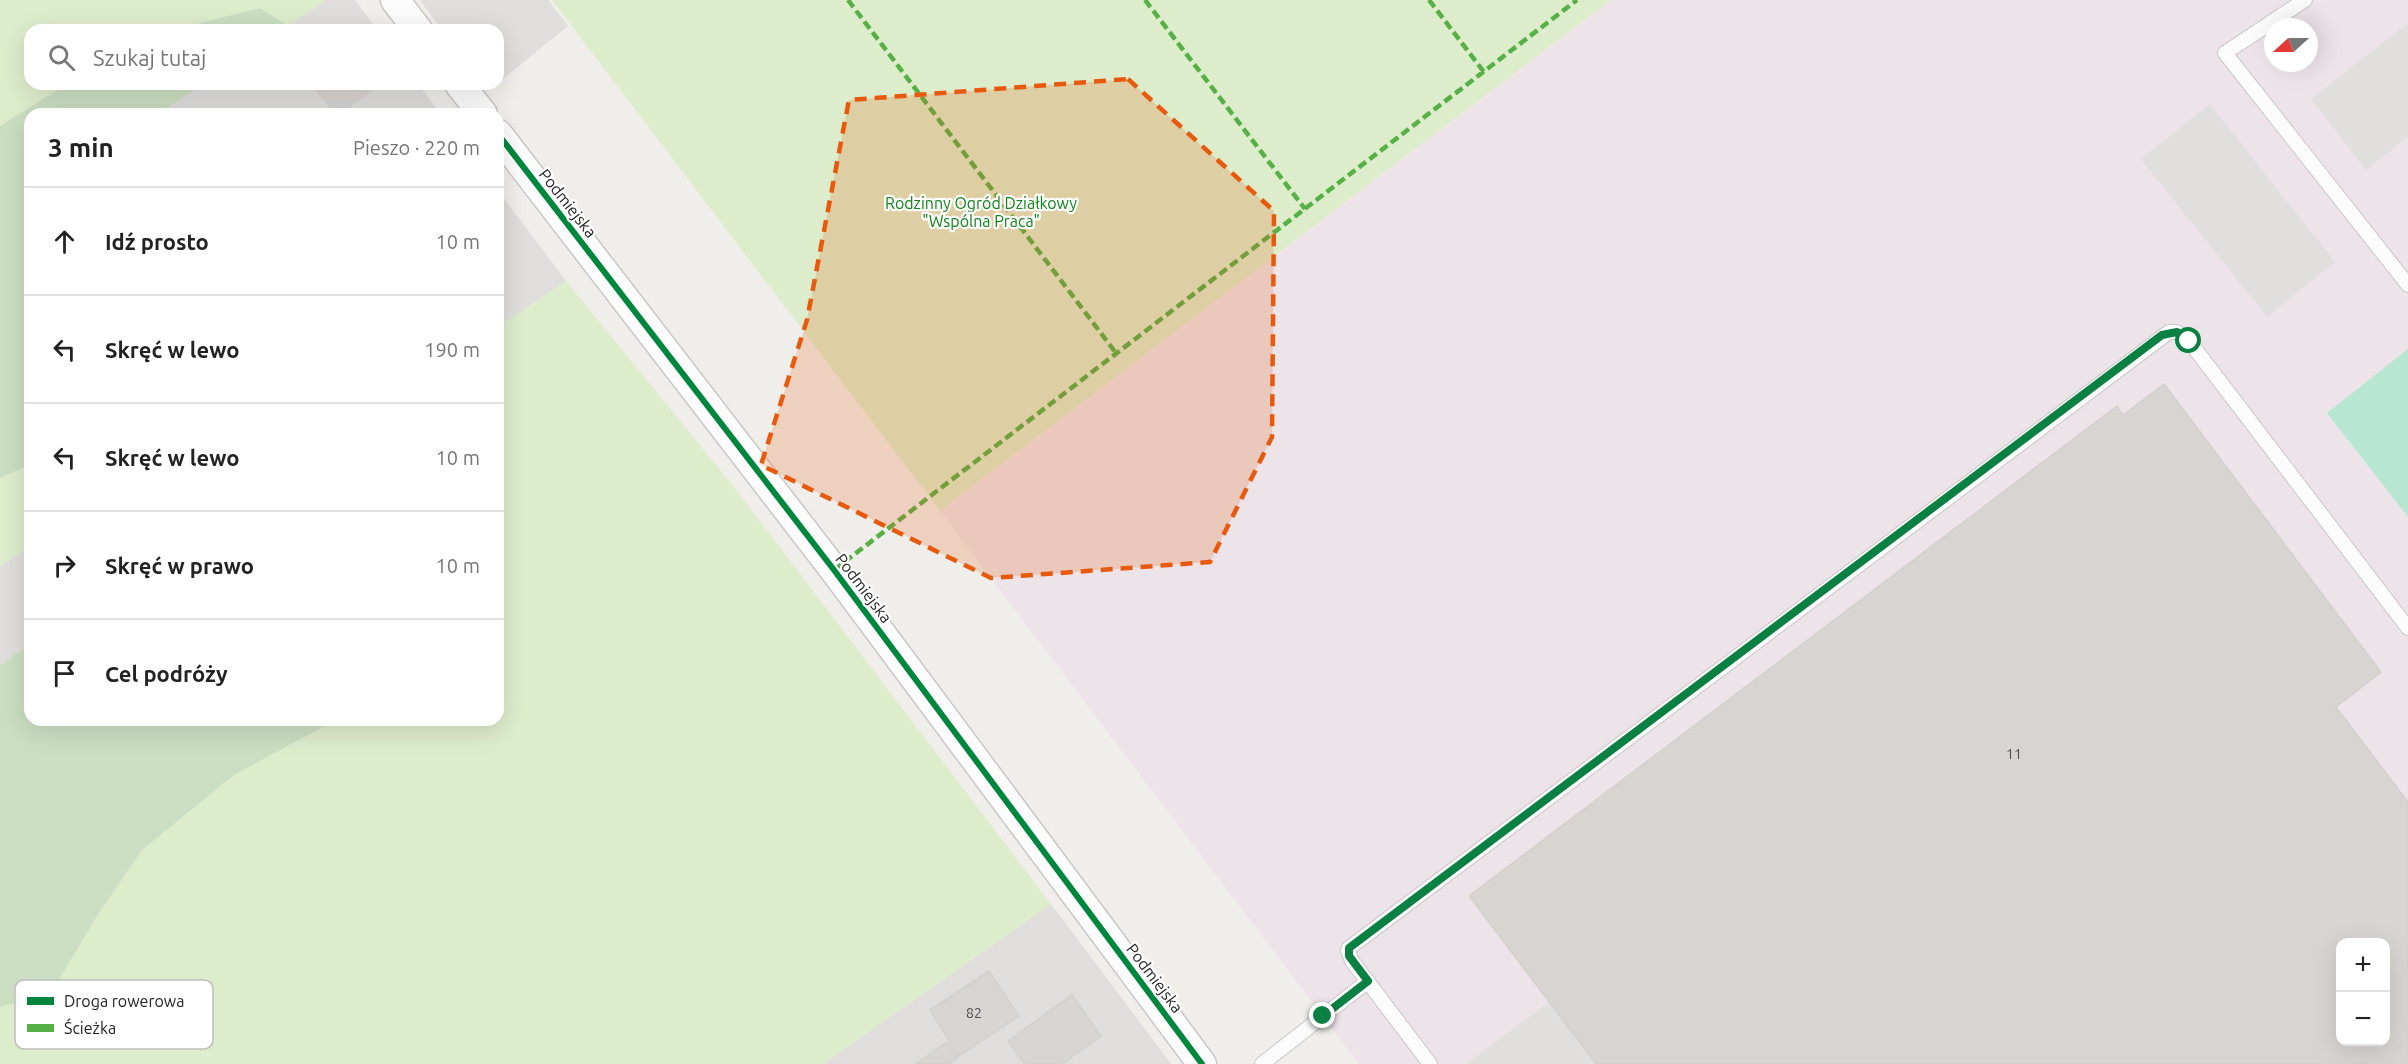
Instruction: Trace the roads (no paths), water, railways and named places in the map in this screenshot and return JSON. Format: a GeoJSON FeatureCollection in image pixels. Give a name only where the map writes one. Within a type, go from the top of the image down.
{"type":"FeatureCollection","features":[{"type":"Feature","properties":{"kind":"street"},"geometry":{"type":"LineString","coordinates":[[395,0],[413,24]]}},
{"type":"Feature","properties":{"kind":"street"},"geometry":{"type":"LineString","coordinates":[[464,90],[478,108]]}},
{"type":"Feature","properties":{"kind":"street","name":"Podmiejska"},"geometry":{"type":"LineString","coordinates":[[504,142],[834,570],[1202,1064]]}},
{"type":"Feature","properties":{"kind":"lane"},"geometry":{"type":"LineString","coordinates":[[2305,0],[2225,53],[2408,285]]}},
{"type":"Feature","properties":{"kind":"lane"},"geometry":{"type":"LineString","coordinates":[[1430,1064],[1349,956],[1349,948],[2169,332],[2177,332],[2189,341],[2408,628]]}},
{"type":"Feature","properties":{"kind":"lane"},"geometry":{"type":"LineString","coordinates":[[1262,1064],[1368,981]]}},
{"type":"Feature","properties":{"kind":"park label","name":"Rodzinny Ogród Działkowy \"Wspólna Praca\""},"geometry":{"type":"Point","coordinates":[981,212]}}]}
